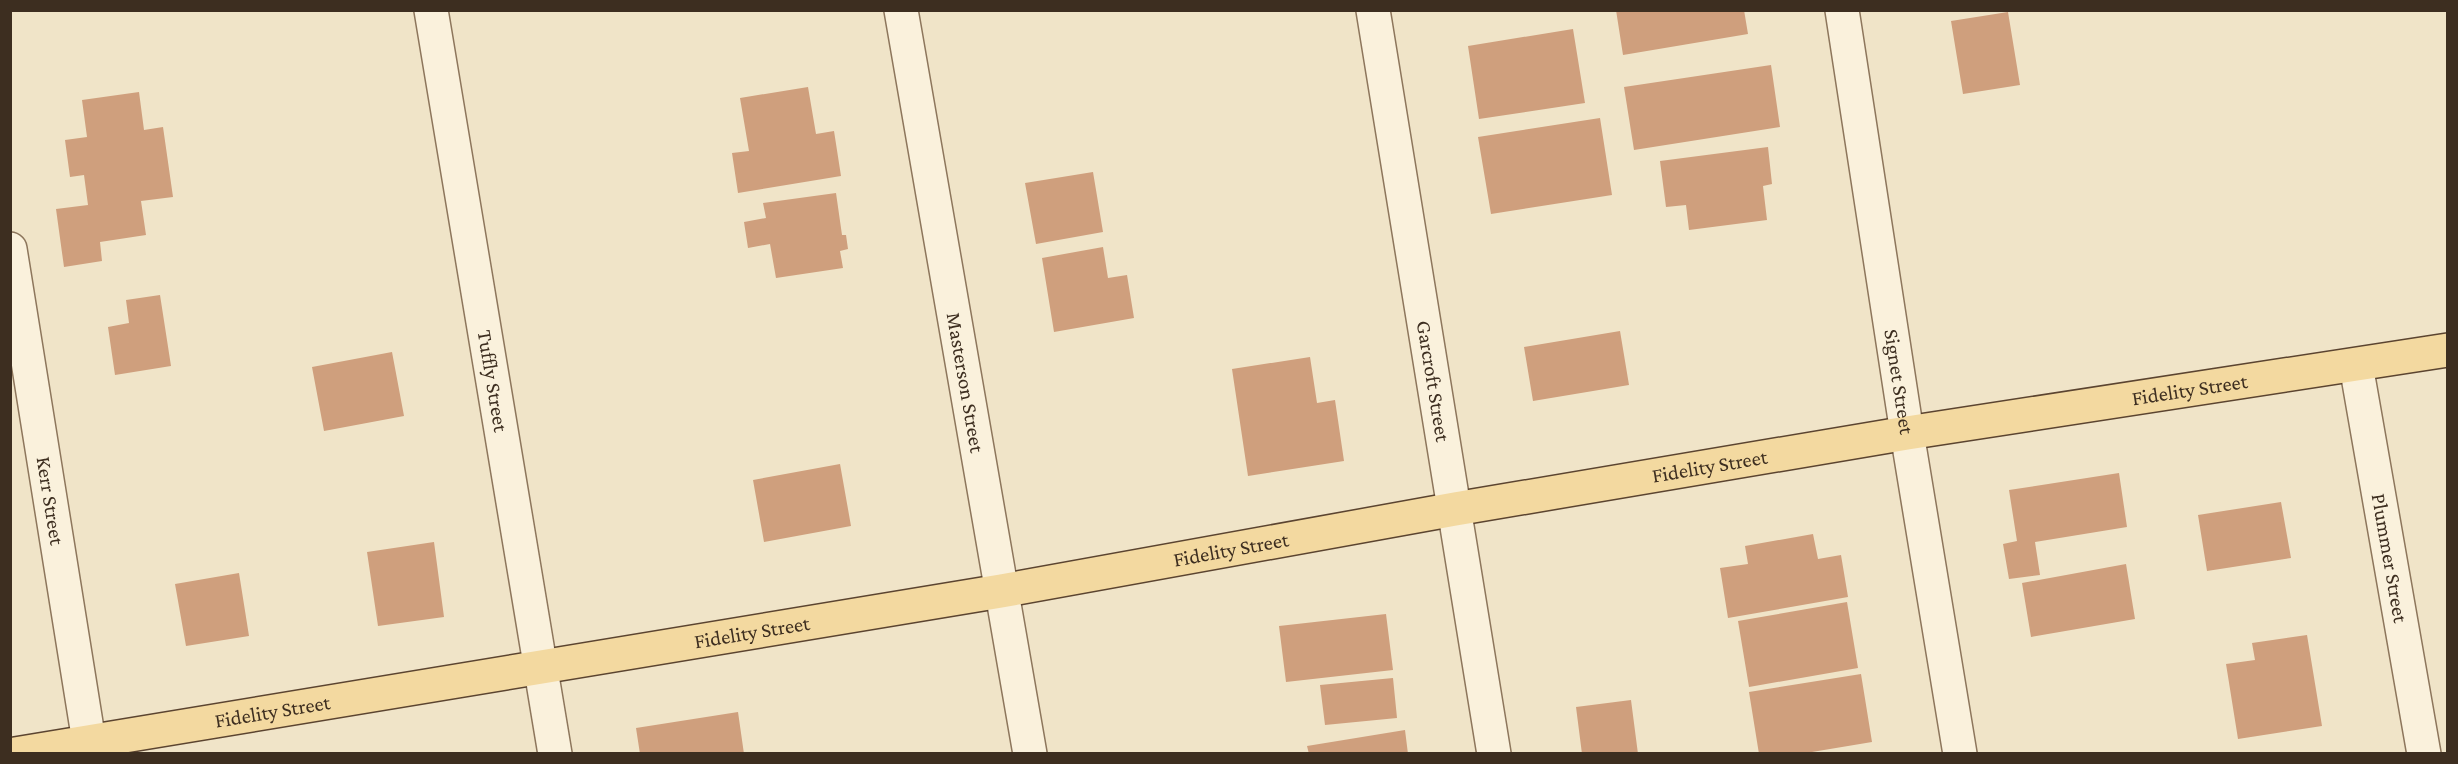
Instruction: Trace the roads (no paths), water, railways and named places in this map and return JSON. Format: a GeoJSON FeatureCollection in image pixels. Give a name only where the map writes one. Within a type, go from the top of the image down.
{"type":"FeatureCollection","features":[{"type":"Feature","properties":{"kind":"main road","name":"Fidelity Street"},"geometry":{"type":"LineString","coordinates":[[15,753],[90,748],[541,667],[1001,591],[1455,509],[1907,433],[2448,350]]}},
{"type":"Feature","properties":{"kind":"street","name":"Tuffly Street"},"geometry":{"type":"LineString","coordinates":[[431,10],[555,753]]}},
{"type":"Feature","properties":{"kind":"street","name":"Masterson Street"},"geometry":{"type":"LineString","coordinates":[[901,10],[1030,753]]}},
{"type":"Feature","properties":{"kind":"street","name":"Garcroft Street"},"geometry":{"type":"LineString","coordinates":[[1374,10],[1494,753]]}},
{"type":"Feature","properties":{"kind":"street","name":"Signet Street"},"geometry":{"type":"LineString","coordinates":[[1842,10],[1959,753]]}},
{"type":"Feature","properties":{"kind":"street","name":"Kerr Street"},"geometry":{"type":"LineString","coordinates":[[10,249],[90,748]]}},
{"type":"Feature","properties":{"kind":"street","name":"Plummer Street"},"geometry":{"type":"LineString","coordinates":[[2356,365],[2424,753]]}}]}
